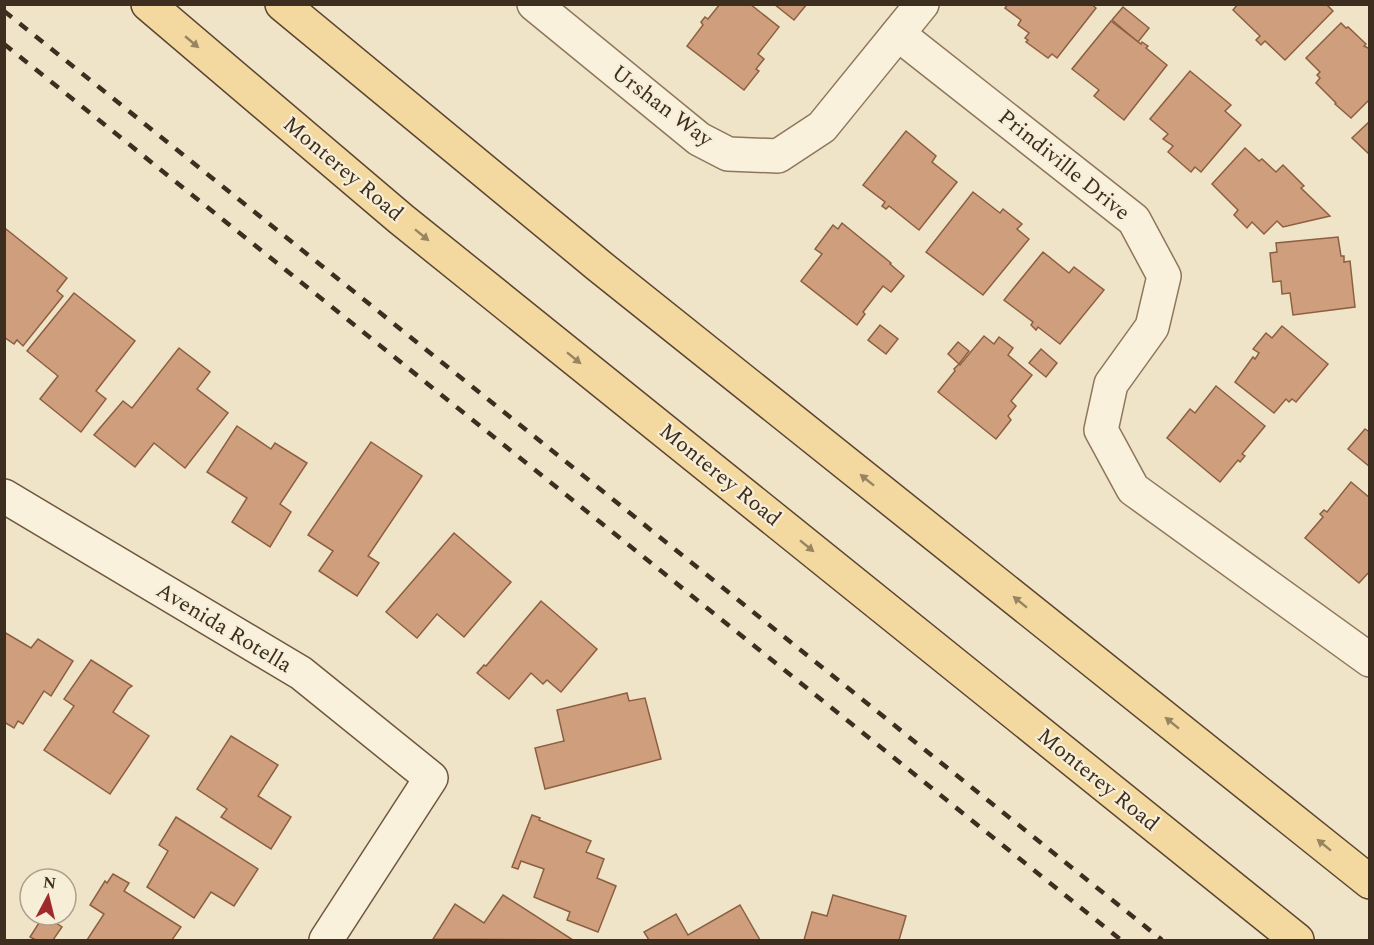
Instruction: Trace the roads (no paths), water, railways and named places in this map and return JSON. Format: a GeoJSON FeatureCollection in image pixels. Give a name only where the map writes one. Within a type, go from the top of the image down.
{"type":"FeatureCollection","features":[{"type":"Feature","properties":{"kind":"main road","name":"Monterey Road"},"geometry":{"type":"LineString","coordinates":[[148,4],[401,219],[1297,940]]}},
{"type":"Feature","properties":{"kind":"main road"},"geometry":{"type":"LineString","coordinates":[[282,4],[598,265],[1370,882]]}},
{"type":"Feature","properties":{"kind":"street","name":"Urshan Way"},"geometry":{"type":"LineString","coordinates":[[534,4],[699,139],[728,154],[778,156],[822,127],[922,4]]}},
{"type":"Feature","properties":{"kind":"street","name":"Prindiville Drive"},"geometry":{"type":"LineString","coordinates":[[898,34],[1134,220],[1159,266],[1164,276],[1152,327],[1111,384],[1101,430],[1133,489],[1370,660]]}},
{"type":"Feature","properties":{"kind":"street","name":"Avenida Rotella"},"geometry":{"type":"LineString","coordinates":[[4,496],[301,673],[431,778],[326,940]]}},
{"type":"Feature","properties":{"kind":"railway"},"geometry":{"type":"LineString","coordinates":[[4,11],[1162,940]]}},
{"type":"Feature","properties":{"kind":"railway"},"geometry":{"type":"LineString","coordinates":[[4,44],[1121,940]]}}]}
